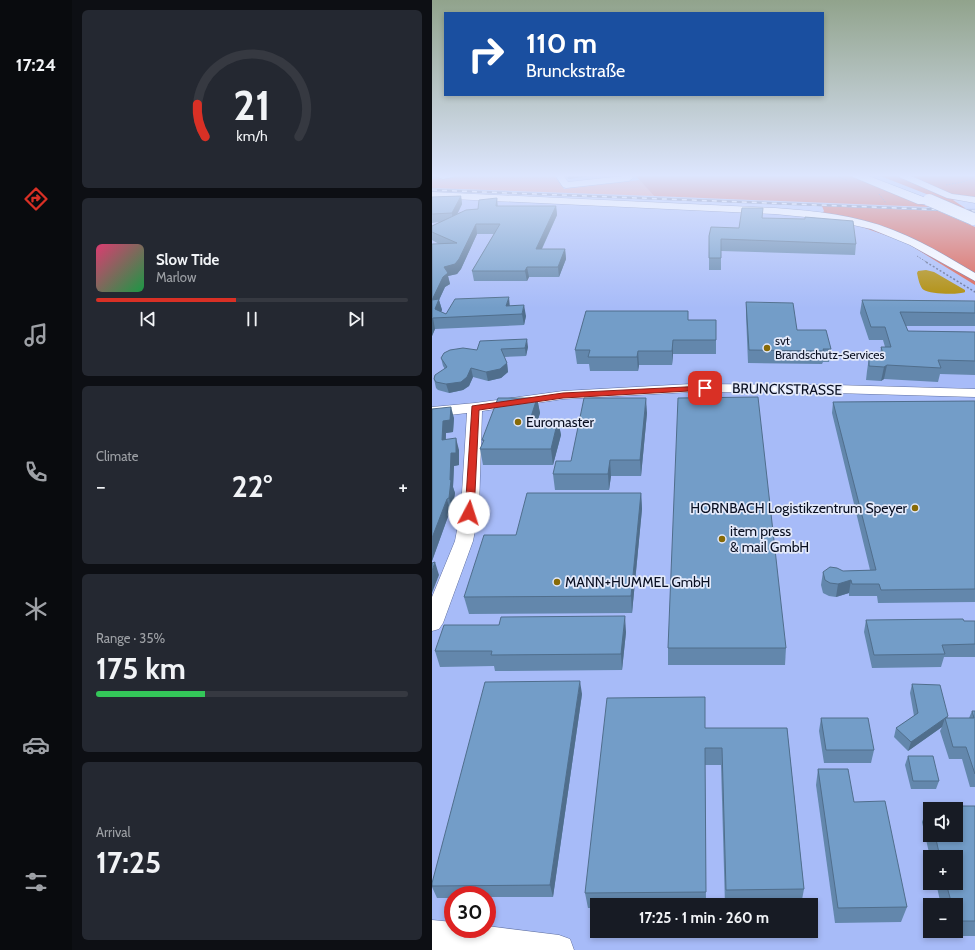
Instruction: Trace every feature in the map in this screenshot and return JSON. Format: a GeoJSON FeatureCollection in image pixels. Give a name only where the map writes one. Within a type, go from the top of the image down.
{"type":"FeatureCollection","features":[{"type":"Feature","properties":{"kind":"street"},"geometry":{"type":"LineString","coordinates":[[840,219],[861,223],[908,239],[975,278]]}},
{"type":"Feature","properties":{"kind":"street","name":"BRUNCKSTRASSE"},"geometry":{"type":"LineString","coordinates":[[432,412],[475,408],[563,395],[690,388],[835,389],[975,394]]}},
{"type":"Feature","properties":{"kind":"street"},"geometry":{"type":"LineString","coordinates":[[432,623],[464,541],[470,509],[475,408]]}},
{"type":"Feature","properties":{"kind":"street"},"geometry":{"type":"LineString","coordinates":[[432,935],[559,950]]}},
{"type":"Feature","properties":{"kind":"path"},"geometry":{"type":"LineString","coordinates":[[914,255],[975,292]]}},
{"type":"Feature","properties":{"kind":"shaded area"},"geometry":{"type":"Polygon","coordinates":[[[432,219],[826,219],[858,226],[905,242],[975,285],[975,950],[432,950],[432,219]]]}},
{"type":"Feature","properties":{"kind":"shaded area"},"geometry":{"type":"Polygon","coordinates":[[[829,219],[957,219],[975,227],[975,285],[905,242],[859,226],[829,219]]]}},
{"type":"Feature","properties":{"kind":"shaded area"},"geometry":{"type":"Polygon","coordinates":[[[926,270],[934,272],[965,290],[965,292],[957,294],[944,294],[924,290],[920,285],[917,273],[918,271],[926,270]]]}},
{"type":"Feature","properties":{"kind":"building"},"geometry":{"type":"Polygon","coordinates":[[[446,219],[550,219],[536,249],[565,249],[558,267],[527,267],[525,271],[472,271],[500,224],[476,224],[459,259],[455,264],[444,267],[448,273],[443,277],[432,300],[432,244],[457,243],[432,232],[432,226],[446,219]]]}},
{"type":"Feature","properties":{"kind":"building"},"geometry":{"type":"Polygon","coordinates":[[[740,219],[833,219],[853,221],[856,244],[721,239],[721,258],[709,258],[709,236],[711,227],[739,228],[740,219]]]}},
{"type":"Feature","properties":{"kind":"building"},"geometry":{"type":"Polygon","coordinates":[[[509,297],[506,306],[524,305],[522,314],[432,319],[432,300],[439,299],[435,309],[446,314],[455,299],[509,297]]]}},
{"type":"Feature","properties":{"kind":"building"},"geometry":{"type":"Polygon","coordinates":[[[862,300],[975,301],[975,313],[900,312],[908,331],[975,332],[975,361],[938,360],[941,368],[887,365],[884,367],[869,366],[869,357],[884,357],[881,347],[891,347],[885,327],[871,327],[862,300]]]}},
{"type":"Feature","properties":{"kind":"building"},"geometry":{"type":"Polygon","coordinates":[[[746,302],[793,303],[797,330],[826,330],[831,349],[823,349],[824,351],[749,350],[746,302]]]}},
{"type":"Feature","properties":{"kind":"building"},"geometry":{"type":"Polygon","coordinates":[[[586,311],[688,311],[688,320],[716,320],[716,340],[673,340],[672,351],[638,351],[637,357],[588,357],[590,350],[575,350],[586,311]]]}},
{"type":"Feature","properties":{"kind":"building"},"geometry":{"type":"Polygon","coordinates":[[[527,339],[525,348],[501,349],[507,363],[500,369],[486,372],[471,368],[467,377],[461,382],[446,384],[436,382],[434,379],[435,375],[447,367],[441,358],[444,353],[450,350],[463,348],[477,350],[480,341],[527,339]]]}},
{"type":"Feature","properties":{"kind":"building","name":"item press & mail GmbH"},"geometry":{"type":"Polygon","coordinates":[[[758,397],[786,648],[668,648],[678,398],[758,397]]]}},
{"type":"Feature","properties":{"kind":"building"},"geometry":{"type":"Polygon","coordinates":[[[498,398],[537,398],[530,420],[558,420],[551,449],[480,449],[498,398]]]}},
{"type":"Feature","properties":{"kind":"building"},"geometry":{"type":"Polygon","coordinates":[[[584,398],[646,398],[640,460],[610,460],[608,474],[553,474],[556,461],[571,461],[584,398]]]}},
{"type":"Feature","properties":{"kind":"building","name":"HORNBACH Logistikzentrum Speyer"},"geometry":{"type":"Polygon","coordinates":[[[975,401],[975,589],[881,590],[879,584],[852,584],[851,580],[838,584],[830,583],[825,580],[823,572],[830,567],[843,571],[876,570],[833,402],[975,401]]]}},
{"type":"Feature","properties":{"kind":"building"},"geometry":{"type":"Polygon","coordinates":[[[451,407],[450,420],[443,421],[442,440],[456,438],[456,453],[451,453],[449,498],[447,499],[432,538],[432,409],[451,407]]]}},
{"type":"Feature","properties":{"kind":"building","name":"MANN+HUMMEL GmbH"},"geometry":{"type":"Polygon","coordinates":[[[527,493],[641,493],[631,596],[464,597],[484,535],[516,535],[527,493]]]}},
{"type":"Feature","properties":{"kind":"building"},"geometry":{"type":"Polygon","coordinates":[[[435,562],[432,571],[432,563],[435,562]]]}},
{"type":"Feature","properties":{"kind":"building"},"geometry":{"type":"Polygon","coordinates":[[[625,616],[621,654],[491,655],[492,651],[435,651],[444,625],[499,625],[501,617],[625,616]]]}},
{"type":"Feature","properties":{"kind":"building"},"geometry":{"type":"Polygon","coordinates":[[[963,619],[964,621],[975,621],[975,644],[942,645],[945,654],[874,655],[866,620],[963,619]]]}},
{"type":"Feature","properties":{"kind":"building"},"geometry":{"type":"Polygon","coordinates":[[[580,681],[550,885],[432,886],[485,682],[580,681]]]}},
{"type":"Feature","properties":{"kind":"building"},"geometry":{"type":"Polygon","coordinates":[[[912,684],[940,685],[948,716],[911,742],[896,728],[918,713],[912,684]]]}},
{"type":"Feature","properties":{"kind":"building"},"geometry":{"type":"Polygon","coordinates":[[[705,697],[705,728],[787,728],[804,889],[726,890],[722,748],[705,748],[706,892],[585,893],[607,698],[705,697]]]}},
{"type":"Feature","properties":{"kind":"building"},"geometry":{"type":"Polygon","coordinates":[[[972,711],[975,711],[975,774],[966,747],[953,747],[945,718],[974,718],[972,711]]]}},
{"type":"Feature","properties":{"kind":"building"},"geometry":{"type":"Polygon","coordinates":[[[821,718],[868,718],[874,750],[826,750],[821,718]]]}},
{"type":"Feature","properties":{"kind":"building"},"geometry":{"type":"Polygon","coordinates":[[[908,756],[933,756],[939,781],[913,781],[908,756]]]}},
{"type":"Feature","properties":{"kind":"building"},"geometry":{"type":"Polygon","coordinates":[[[818,769],[848,769],[854,802],[885,801],[907,907],[838,908],[818,769]]]}},
{"type":"Feature","properties":{"kind":"building"},"geometry":{"type":"Polygon","coordinates":[[[963,806],[975,806],[975,921],[963,921],[963,898],[950,898],[948,890],[963,890],[963,850],[938,850],[937,842],[963,842],[963,806]]]}},
{"type":"Feature","properties":{"kind":"place","name":"svt Brandschutz-Services"},"geometry":{"type":"Point","coordinates":[767,348]}},
{"type":"Feature","properties":{"kind":"place","name":"Euromaster"},"geometry":{"type":"Point","coordinates":[518,422]}},
{"type":"Feature","properties":{"kind":"place","name":"HORNBACH Logistikzentrum Speyer"},"geometry":{"type":"Point","coordinates":[915,508]}},
{"type":"Feature","properties":{"kind":"place","name":"item press & mail GmbH"},"geometry":{"type":"Point","coordinates":[722,539]}},
{"type":"Feature","properties":{"kind":"place","name":"MANN+HUMMEL GmbH"},"geometry":{"type":"Point","coordinates":[557,582]}},
{"type":"Feature","properties":{"kind":"route"},"geometry":{"type":"LineString","coordinates":[[469,513],[475,408],[563,395],[680,388],[705,388]]}}]}
